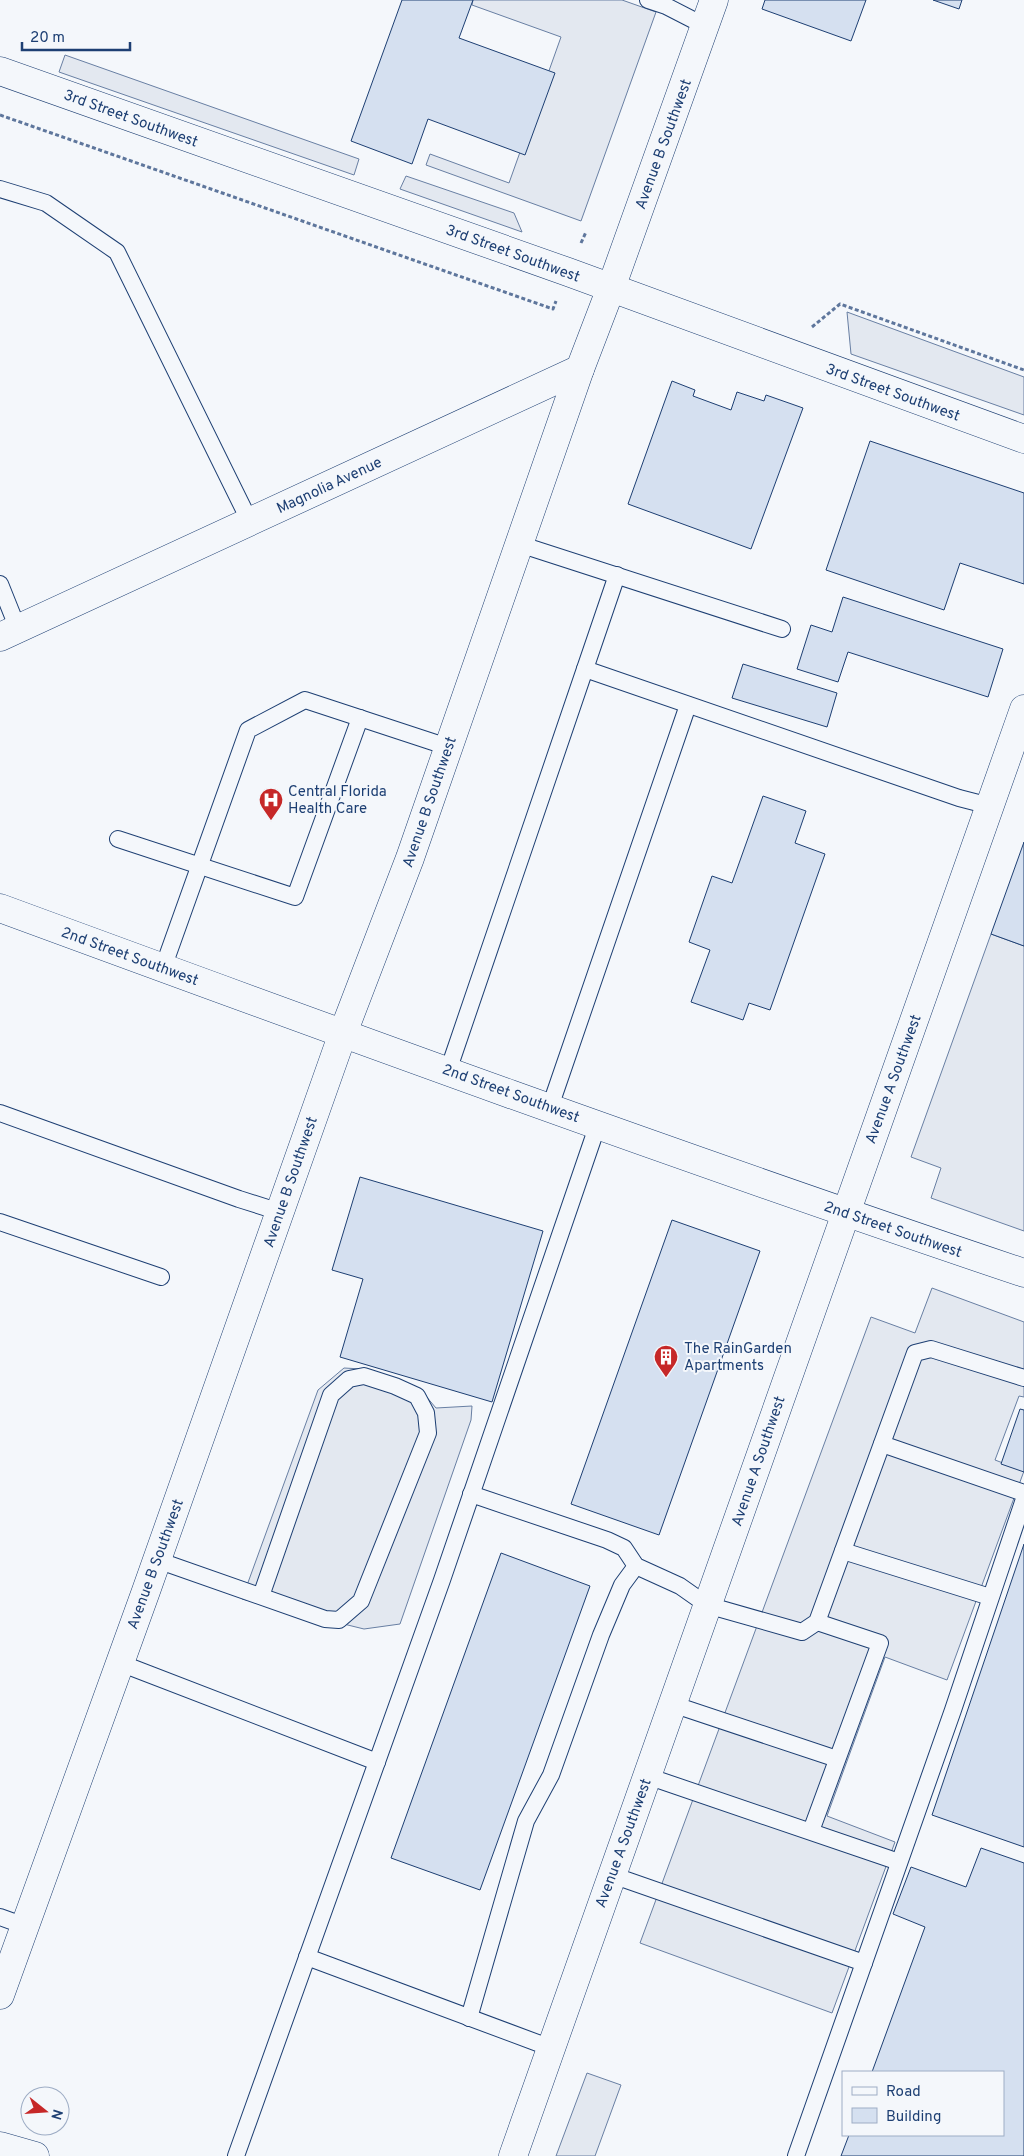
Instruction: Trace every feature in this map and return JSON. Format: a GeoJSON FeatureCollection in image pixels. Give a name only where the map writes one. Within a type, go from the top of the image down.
{"type":"FeatureCollection","features":[{"type":"Feature","properties":{"kind":"street","name":"Avenue B Southwest"},"geometry":{"type":"LineString","coordinates":[[611,288],[714,0]]}},
{"type":"Feature","properties":{"kind":"street","name":"3rd Street Southwest"},"geometry":{"type":"LineString","coordinates":[[0,71],[611,288],[1024,439]]}},
{"type":"Feature","properties":{"kind":"street"},"geometry":{"type":"LineString","coordinates":[[580,369],[611,288]]}},
{"type":"Feature","properties":{"kind":"street","name":"Avenue B Southwest"},"geometry":{"type":"LineString","coordinates":[[0,1995],[12,1921],[120,1663],[343,1034],[410,858],[580,369]]}},
{"type":"Feature","properties":{"kind":"street","name":"Magnolia Avenue"},"geometry":{"type":"LineString","coordinates":[[9,633],[580,369]]}},
{"type":"Feature","properties":{"kind":"street","name":"Avenue A Southwest"},"geometry":{"type":"LineString","coordinates":[[513,2156],[1024,709]]}},
{"type":"Feature","properties":{"kind":"street","name":"2nd Street Southwest"},"geometry":{"type":"LineString","coordinates":[[0,908],[343,1034],[846,1213],[1024,1273]]}},
{"type":"Feature","properties":{"kind":"street"},"geometry":{"type":"LineString","coordinates":[[0,2146],[34,2156]]}},
{"type":"Feature","properties":{"kind":"lane"},"geometry":{"type":"LineString","coordinates":[[648,0],[666,6],[705,26]]}},
{"type":"Feature","properties":{"kind":"lane"},"geometry":{"type":"LineString","coordinates":[[0,189],[46,204],[117,252],[250,522]]}},
{"type":"Feature","properties":{"kind":"lane"},"geometry":{"type":"LineString","coordinates":[[519,544],[782,629]]}},
{"type":"Feature","properties":{"kind":"lane"},"geometry":{"type":"LineString","coordinates":[[448,1071],[617,575]]}},
{"type":"Feature","properties":{"kind":"lane"},"geometry":{"type":"LineString","coordinates":[[0,584],[9,633]]}},
{"type":"Feature","properties":{"kind":"lane"},"geometry":{"type":"LineString","coordinates":[[585,669],[958,798],[990,806]]}},
{"type":"Feature","properties":{"kind":"lane"},"geometry":{"type":"LineString","coordinates":[[163,968],[248,730],[305,700],[448,747]]}},
{"type":"Feature","properties":{"kind":"lane"},"geometry":{"type":"LineString","coordinates":[[550,1107],[688,705]]}},
{"type":"Feature","properties":{"kind":"lane"},"geometry":{"type":"LineString","coordinates":[[118,839],[295,897],[360,718]]}},
{"type":"Feature","properties":{"kind":"lane"},"geometry":{"type":"LineString","coordinates":[[0,1113],[280,1212]]}},
{"type":"Feature","properties":{"kind":"lane"},"geometry":{"type":"LineString","coordinates":[[236,2156],[377,1762],[598,1124]]}},
{"type":"Feature","properties":{"kind":"lane"},"geometry":{"type":"LineString","coordinates":[[0,1222],[161,1277]]}},
{"type":"Feature","properties":{"kind":"lane"},"geometry":{"type":"LineString","coordinates":[[471,1494],[607,1540],[624,1548],[636,1566],[680,1586],[708,1605],[802,1632],[817,1622],[915,1353],[931,1349],[1024,1378]]}},
{"type":"Feature","properties":{"kind":"lane"},"geometry":{"type":"LineString","coordinates":[[157,1560],[325,1619],[338,1620],[361,1601],[428,1433],[426,1413],[417,1396],[395,1386],[364,1376],[349,1379],[331,1395],[261,1596]]}},
{"type":"Feature","properties":{"kind":"lane"},"geometry":{"type":"LineString","coordinates":[[882,1444],[1024,1493]]}},
{"type":"Feature","properties":{"kind":"lane"},"geometry":{"type":"LineString","coordinates":[[796,2156],[953,1710],[1024,1499]]}},
{"type":"Feature","properties":{"kind":"lane"},"geometry":{"type":"LineString","coordinates":[[843,1551],[990,1597]]}},
{"type":"Feature","properties":{"kind":"lane"},"geometry":{"type":"LineString","coordinates":[[469,2018],[526,1821],[551,1775],[601,1635],[622,1585],[636,1566]]}},
{"type":"Feature","properties":{"kind":"lane"},"geometry":{"type":"LineString","coordinates":[[811,1831],[880,1643],[817,1622]]}},
{"type":"Feature","properties":{"kind":"lane"},"geometry":{"type":"LineString","coordinates":[[120,1663],[377,1762]]}},
{"type":"Feature","properties":{"kind":"lane"},"geometry":{"type":"LineString","coordinates":[[672,1704],[837,1759]]}},
{"type":"Feature","properties":{"kind":"lane"},"geometry":{"type":"LineString","coordinates":[[647,1776],[899,1862]]}},
{"type":"Feature","properties":{"kind":"lane"},"geometry":{"type":"LineString","coordinates":[[612,1875],[864,1963]]}},
{"type":"Feature","properties":{"kind":"lane"},"geometry":{"type":"LineString","coordinates":[[307,1957],[551,2048]]}},
{"type":"Feature","properties":{"kind":"path"},"geometry":{"type":"LineString","coordinates":[[0,115],[553,309]]}},
{"type":"Feature","properties":{"kind":"path"},"geometry":{"type":"LineString","coordinates":[[812,327],[840,304],[1024,370]]}},
{"type":"Feature","properties":{"kind":"shaded area"},"geometry":{"type":"Polygon","coordinates":[[[473,0],[622,0],[656,12],[581,221],[426,165],[430,154],[509,183],[561,37],[472,5],[473,0]]]}},
{"type":"Feature","properties":{"kind":"shaded area"},"geometry":{"type":"Polygon","coordinates":[[[65,55],[359,159],[354,175],[59,72],[65,55]]]}},
{"type":"Feature","properties":{"kind":"shaded area"},"geometry":{"type":"Polygon","coordinates":[[[406,176],[514,213],[522,232],[400,189],[406,176]]]}},
{"type":"Feature","properties":{"kind":"shaded area"},"geometry":{"type":"Polygon","coordinates":[[[847,312],[1024,377],[1024,415],[851,354],[847,312]]]}},
{"type":"Feature","properties":{"kind":"shaded area"},"geometry":{"type":"Polygon","coordinates":[[[991,934],[1024,946],[1024,1231],[931,1198],[941,1168],[911,1157],[991,934]]]}},
{"type":"Feature","properties":{"kind":"shaded area"},"geometry":{"type":"Polygon","coordinates":[[[932,1288],[1024,1322],[1024,1397],[1019,1396],[995,1460],[1024,1471],[947,1680],[885,1657],[827,1816],[895,1842],[832,2013],[640,1943],[871,1317],[915,1333],[932,1288]]]}},
{"type":"Feature","properties":{"kind":"shaded area"},"geometry":{"type":"Polygon","coordinates":[[[344,1368],[362,1369],[419,1388],[436,1408],[472,1406],[471,1420],[400,1624],[364,1629],[242,1599],[318,1390],[344,1368]]]}},
{"type":"Feature","properties":{"kind":"shaded area"},"geometry":{"type":"Polygon","coordinates":[[[587,2073],[621,2085],[595,2156],[556,2156],[587,2073]]]}},
{"type":"Feature","properties":{"kind":"building"},"geometry":{"type":"Polygon","coordinates":[[[402,0],[473,0],[459,38],[555,73],[525,155],[428,119],[412,164],[351,141],[402,0]]]}},
{"type":"Feature","properties":{"kind":"building"},"geometry":{"type":"Polygon","coordinates":[[[765,0],[866,0],[851,41],[762,9],[765,0]]]}},
{"type":"Feature","properties":{"kind":"building"},"geometry":{"type":"Polygon","coordinates":[[[933,0],[962,0],[959,9],[933,0]]]}},
{"type":"Feature","properties":{"kind":"building"},"geometry":{"type":"Polygon","coordinates":[[[672,381],[695,390],[693,396],[731,410],[737,392],[764,401],[766,395],[803,408],[751,549],[628,504],[672,381]]]}},
{"type":"Feature","properties":{"kind":"building"},"geometry":{"type":"Polygon","coordinates":[[[870,441],[1024,493],[1024,584],[960,563],[944,610],[826,570],[870,441]]]}},
{"type":"Feature","properties":{"kind":"building"},"geometry":{"type":"Polygon","coordinates":[[[843,597],[1003,649],[988,697],[848,652],[838,682],[797,669],[811,625],[832,632],[843,597]]]}},
{"type":"Feature","properties":{"kind":"building"},"geometry":{"type":"Polygon","coordinates":[[[743,664],[837,693],[827,727],[732,698],[743,664]]]}},
{"type":"Feature","properties":{"kind":"building"},"geometry":{"type":"Polygon","coordinates":[[[763,796],[806,811],[795,843],[825,854],[770,1010],[749,1003],[743,1020],[691,1002],[710,950],[689,942],[712,876],[732,883],[763,796]]]}},
{"type":"Feature","properties":{"kind":"building"},"geometry":{"type":"Polygon","coordinates":[[[1024,842],[1024,946],[991,934],[1024,842]]]}},
{"type":"Feature","properties":{"kind":"building"},"geometry":{"type":"Polygon","coordinates":[[[360,1177],[543,1231],[492,1402],[340,1357],[363,1279],[332,1270],[360,1177]]]}},
{"type":"Feature","properties":{"kind":"building","name":"The RainGarden Apartments"},"geometry":{"type":"Polygon","coordinates":[[[672,1220],[760,1251],[659,1535],[571,1504],[672,1220]]]}},
{"type":"Feature","properties":{"kind":"building"},"geometry":{"type":"Polygon","coordinates":[[[1020,1409],[1024,1410],[1024,1472],[1001,1464],[1020,1409]]]}},
{"type":"Feature","properties":{"kind":"building"},"geometry":{"type":"Polygon","coordinates":[[[1024,1544],[1024,1847],[932,1815],[1024,1544]]]}},
{"type":"Feature","properties":{"kind":"building"},"geometry":{"type":"Polygon","coordinates":[[[501,1553],[590,1586],[480,1890],[391,1858],[501,1553]]]}},
{"type":"Feature","properties":{"kind":"building"},"geometry":{"type":"Polygon","coordinates":[[[981,1848],[1024,1863],[1024,2156],[841,2156],[849,2136],[1004,2136],[1004,2071],[872,2071],[925,1927],[893,1914],[911,1867],[966,1887],[981,1848]]]}},
{"type":"Feature","properties":{"kind":"place","name":"Central Florida Health Care"},"geometry":{"type":"Point","coordinates":[271,821]}},
{"type":"Feature","properties":{"kind":"place","name":"The RainGarden Apartments"},"geometry":{"type":"Point","coordinates":[666,1378]}}]}
